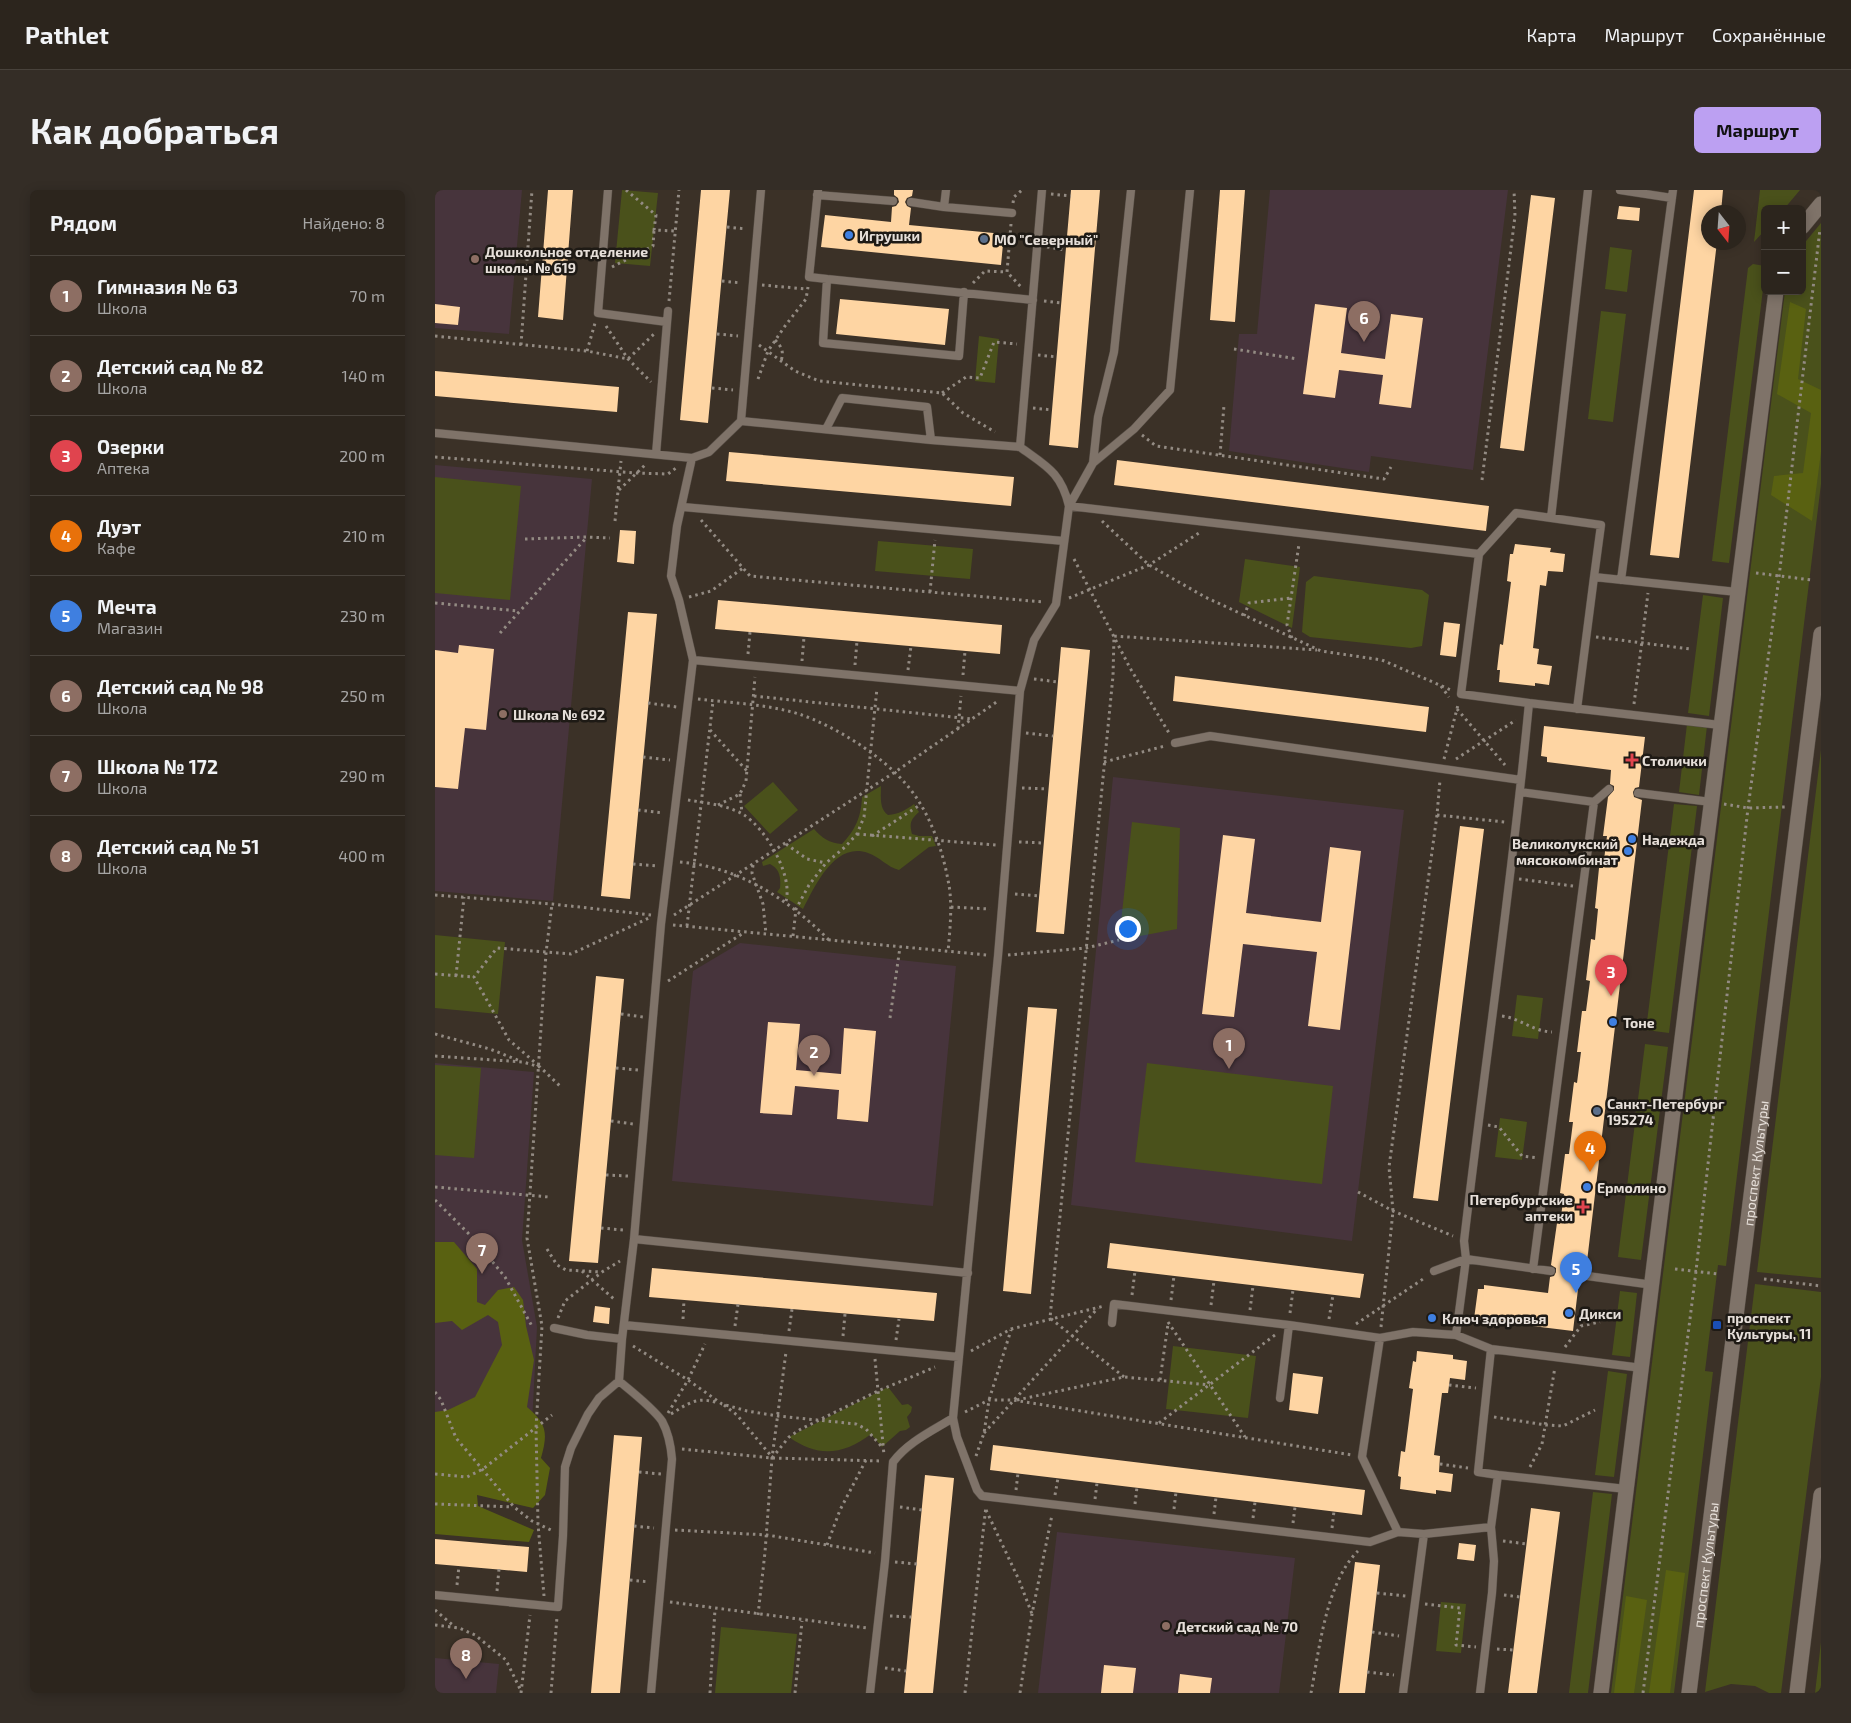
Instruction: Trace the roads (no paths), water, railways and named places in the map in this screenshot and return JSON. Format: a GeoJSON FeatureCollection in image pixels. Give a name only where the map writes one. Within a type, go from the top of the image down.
{"type":"FeatureCollection","features":[{"type":"Feature","properties":{"kind":"street"},"geometry":{"type":"LineString","coordinates":[[1806,222],[1821,204]]}},
{"type":"Feature","properties":{"kind":"street"},"geometry":{"type":"LineString","coordinates":[[1601,1693],[1653,1285],[1720,725],[1775,295]]}},
{"type":"Feature","properties":{"kind":"street","name":"проспект Культуры"},"geometry":{"type":"LineString","coordinates":[[1689,1693],[1821,634]]}},
{"type":"Feature","properties":{"kind":"street"},"geometry":{"type":"LineString","coordinates":[[1797,1693],[1821,1495]]}},
{"type":"Feature","properties":{"kind":"lane"},"geometry":{"type":"LineString","coordinates":[[608,190],[598,314],[667,322]]}},
{"type":"Feature","properties":{"kind":"lane"},"geometry":{"type":"LineString","coordinates":[[435,433],[692,458],[709,452],[741,421],[761,190]]}},
{"type":"Feature","properties":{"kind":"lane"},"geometry":{"type":"LineString","coordinates":[[944,208],[946,190]]}},
{"type":"Feature","properties":{"kind":"lane"},"geometry":{"type":"LineString","coordinates":[[1093,463],[1098,417],[1114,352],[1131,190]]}},
{"type":"Feature","properties":{"kind":"lane"},"geometry":{"type":"LineString","coordinates":[[1190,190],[1170,390],[1134,429],[1093,463],[1069,506],[1056,604],[1034,640],[1023,678],[1017,690],[1017,732],[1008,843],[953,1418],[957,1437],[977,1490],[982,1496],[1370,1542],[1398,1532],[1424,1534],[1491,1527]]}},
{"type":"Feature","properties":{"kind":"lane"},"geometry":{"type":"LineString","coordinates":[[1551,518],[1588,190]]}},
{"type":"Feature","properties":{"kind":"lane"},"geometry":{"type":"LineString","coordinates":[[1620,190],[1673,194],[1621,580]]}},
{"type":"Feature","properties":{"kind":"lane"},"geometry":{"type":"LineString","coordinates":[[1019,447],[1042,192]]}},
{"type":"Feature","properties":{"kind":"lane"},"geometry":{"type":"LineString","coordinates":[[893,201],[817,193],[809,277],[1033,300]]}},
{"type":"Feature","properties":{"kind":"lane"},"geometry":{"type":"LineString","coordinates":[[911,202],[944,208],[1012,213]]}},
{"type":"Feature","properties":{"kind":"lane"},"geometry":{"type":"LineString","coordinates":[[827,279],[823,343],[959,356],[964,292]]}},
{"type":"Feature","properties":{"kind":"lane"},"geometry":{"type":"LineString","coordinates":[[656,454],[668,311]]}},
{"type":"Feature","properties":{"kind":"lane"},"geometry":{"type":"LineString","coordinates":[[826,429],[842,398],[927,407],[931,440]]}},
{"type":"Feature","properties":{"kind":"lane"},"geometry":{"type":"LineString","coordinates":[[741,421],[1019,447],[1054,473],[1065,490],[1069,506]]}},
{"type":"Feature","properties":{"kind":"lane"},"geometry":{"type":"LineString","coordinates":[[435,1595],[558,1607],[565,1467],[571,1448],[588,1414],[599,1398],[619,1381],[622,1339],[635,1235],[661,924],[693,660],[679,600],[671,576],[677,526],[687,507],[692,458]]}},
{"type":"Feature","properties":{"kind":"lane"},"geometry":{"type":"LineString","coordinates":[[1069,506],[1479,554]]}},
{"type":"Feature","properties":{"kind":"lane"},"geometry":{"type":"LineString","coordinates":[[687,507],[1064,541]]}},
{"type":"Feature","properties":{"kind":"lane"},"geometry":{"type":"LineString","coordinates":[[1577,709],[1601,525],[1516,513],[1479,554],[1461,694],[1577,709],[1720,725]]}},
{"type":"Feature","properties":{"kind":"lane"},"geometry":{"type":"LineString","coordinates":[[1594,577],[1737,592]]}},
{"type":"Feature","properties":{"kind":"lane"},"geometry":{"type":"LineString","coordinates":[[693,660],[1017,690]]}},
{"type":"Feature","properties":{"kind":"lane"},"geometry":{"type":"LineString","coordinates":[[1456,1335],[1466,1260],[1465,1241],[1478,1123],[1520,792],[1529,703]]}},
{"type":"Feature","properties":{"kind":"lane"},"geometry":{"type":"LineString","coordinates":[[1175,743],[1211,736],[1521,780]]}},
{"type":"Feature","properties":{"kind":"lane"},"geometry":{"type":"LineString","coordinates":[[1520,792],[1593,802],[1609,790]]}},
{"type":"Feature","properties":{"kind":"lane"},"geometry":{"type":"LineString","coordinates":[[1638,793],[1711,802]]}},
{"type":"Feature","properties":{"kind":"lane"},"geometry":{"type":"LineString","coordinates":[[1533,1269],[1565,1033],[1593,802]]}},
{"type":"Feature","properties":{"kind":"lane"},"geometry":{"type":"LineString","coordinates":[[635,1235],[968,1273]]}},
{"type":"Feature","properties":{"kind":"lane"},"geometry":{"type":"LineString","coordinates":[[1434,1271],[1466,1260],[1551,1272]]}},
{"type":"Feature","properties":{"kind":"lane"},"geometry":{"type":"LineString","coordinates":[[1580,1275],[1653,1285]]}},
{"type":"Feature","properties":{"kind":"lane"},"geometry":{"type":"LineString","coordinates":[[1112,1323],[1114,1304],[1380,1338],[1413,1332],[1456,1335],[1491,1349],[1642,1368]]}},
{"type":"Feature","properties":{"kind":"lane"},"geometry":{"type":"LineString","coordinates":[[624,1325],[959,1357]]}},
{"type":"Feature","properties":{"kind":"lane"},"geometry":{"type":"LineString","coordinates":[[1280,1398],[1289,1325]]}},
{"type":"Feature","properties":{"kind":"lane"},"geometry":{"type":"LineString","coordinates":[[554,1328],[587,1335],[622,1339]]}},
{"type":"Feature","properties":{"kind":"lane"},"geometry":{"type":"LineString","coordinates":[[1380,1338],[1362,1457],[1398,1532]]}},
{"type":"Feature","properties":{"kind":"lane"},"geometry":{"type":"LineString","coordinates":[[1491,1349],[1478,1472],[1627,1489]]}},
{"type":"Feature","properties":{"kind":"lane"},"geometry":{"type":"LineString","coordinates":[[619,1381],[635,1393],[662,1421],[671,1448],[671,1475],[651,1693]]}},
{"type":"Feature","properties":{"kind":"lane"},"geometry":{"type":"LineString","coordinates":[[870,1693],[885,1558],[893,1462],[911,1444],[953,1418]]}},
{"type":"Feature","properties":{"kind":"lane"},"geometry":{"type":"LineString","coordinates":[[1480,1693],[1492,1593],[1494,1560],[1491,1527],[1499,1475]]}},
{"type":"Feature","properties":{"kind":"lane"},"geometry":{"type":"LineString","coordinates":[[1403,1693],[1424,1534]]}},
{"type":"Feature","properties":{"kind":"place","name":"Игрушки"},"geometry":{"type":"Point","coordinates":[849,235]}},
{"type":"Feature","properties":{"kind":"place","name":"МО \"Северный\""},"geometry":{"type":"Point","coordinates":[984,239]}},
{"type":"Feature","properties":{"kind":"place","name":"Дошкольное отделение школы № 619"},"geometry":{"type":"Point","coordinates":[475,259]}},
{"type":"Feature","properties":{"kind":"place","name":"Детский сад № 98"},"geometry":{"type":"Point","coordinates":[1364,342]}},
{"type":"Feature","properties":{"kind":"place","name":"Школа № 692"},"geometry":{"type":"Point","coordinates":[503,714]}},
{"type":"Feature","properties":{"kind":"place","name":"Столички"},"geometry":{"type":"Point","coordinates":[1632,760]}},
{"type":"Feature","properties":{"kind":"place","name":"Надежда"},"geometry":{"type":"Point","coordinates":[1632,839]}},
{"type":"Feature","properties":{"kind":"place","name":"Великолукский мясокомбинат"},"geometry":{"type":"Point","coordinates":[1628,851]}},
{"type":"Feature","properties":{"kind":"place","name":"Озерки"},"geometry":{"type":"Point","coordinates":[1611,996]}},
{"type":"Feature","properties":{"kind":"place","name":"Тоне"},"geometry":{"type":"Point","coordinates":[1613,1022]}},
{"type":"Feature","properties":{"kind":"place","name":"Гимназия № 63"},"geometry":{"type":"Point","coordinates":[1229,1069]}},
{"type":"Feature","properties":{"kind":"place","name":"Детский сад № 82"},"geometry":{"type":"Point","coordinates":[814,1076]}},
{"type":"Feature","properties":{"kind":"place","name":"Санкт-Петербург 195274"},"geometry":{"type":"Point","coordinates":[1597,1111]}},
{"type":"Feature","properties":{"kind":"place","name":"Дуэт"},"geometry":{"type":"Point","coordinates":[1590,1172]}},
{"type":"Feature","properties":{"kind":"place","name":"Ермолино"},"geometry":{"type":"Point","coordinates":[1587,1187]}},
{"type":"Feature","properties":{"kind":"place","name":"Петербургские аптеки"},"geometry":{"type":"Point","coordinates":[1583,1207]}},
{"type":"Feature","properties":{"kind":"place","name":"Школа № 172"},"geometry":{"type":"Point","coordinates":[482,1274]}},
{"type":"Feature","properties":{"kind":"place","name":"Мечта"},"geometry":{"type":"Point","coordinates":[1576,1293]}},
{"type":"Feature","properties":{"kind":"place","name":"Дикси"},"geometry":{"type":"Point","coordinates":[1569,1313]}},
{"type":"Feature","properties":{"kind":"place","name":"Ключ здоровья"},"geometry":{"type":"Point","coordinates":[1432,1318]}},
{"type":"Feature","properties":{"kind":"place","name":"проспект Культуры, 11"},"geometry":{"type":"Point","coordinates":[1717,1325]}},
{"type":"Feature","properties":{"kind":"place","name":"Детский сад № 70"},"geometry":{"type":"Point","coordinates":[1166,1626]}},
{"type":"Feature","properties":{"kind":"place","name":"Детский сад № 51"},"geometry":{"type":"Point","coordinates":[466,1679]}}]}
